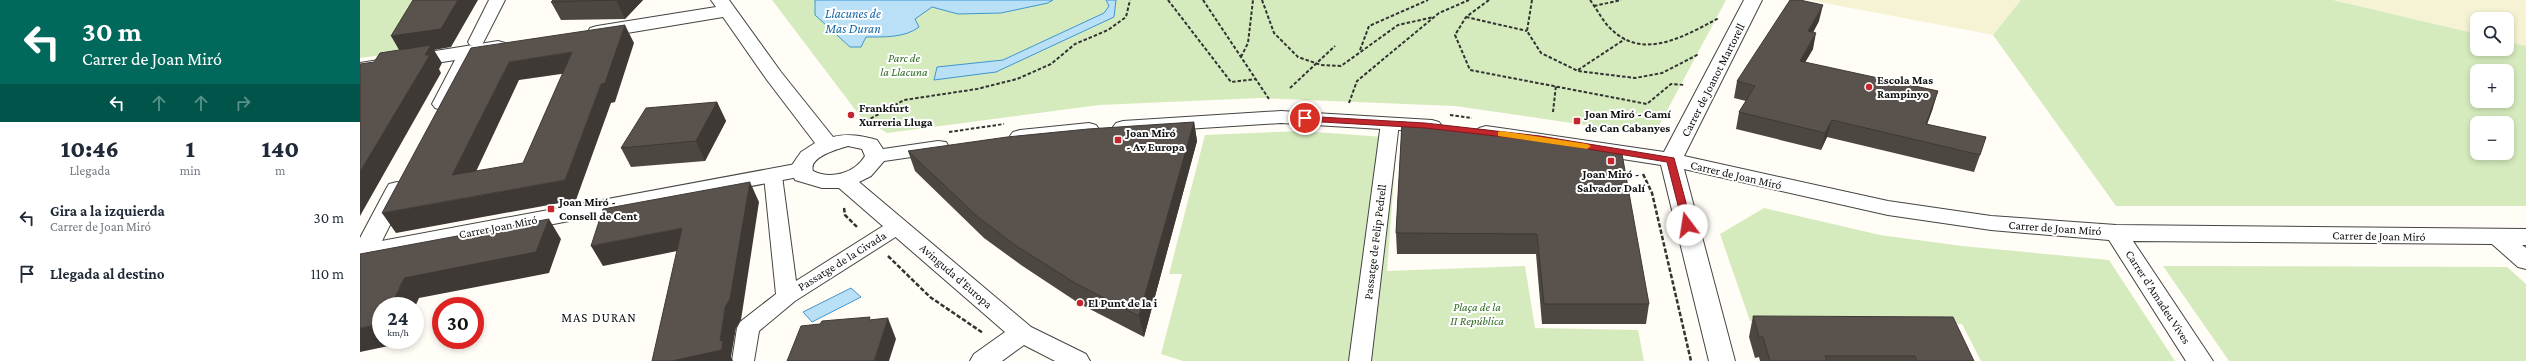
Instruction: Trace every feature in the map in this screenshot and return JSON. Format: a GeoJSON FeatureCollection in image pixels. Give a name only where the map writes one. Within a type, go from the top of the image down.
{"type":"FeatureCollection","features":[{"type":"Feature","properties":{"kind":"street"},"geometry":{"type":"LineString","coordinates":[[433,121],[497,0]]}},
{"type":"Feature","properties":{"kind":"street","name":"Carrer de Joanot Martorell"},"geometry":{"type":"LineString","coordinates":[[1671,160],[1753,0]]}},
{"type":"Feature","properties":{"kind":"street"},"geometry":{"type":"LineString","coordinates":[[578,35],[723,6],[828,145]]}},
{"type":"Feature","properties":{"kind":"street"},"geometry":{"type":"LineString","coordinates":[[360,69],[472,47],[515,45]]}},
{"type":"Feature","properties":{"kind":"street","name":"Carrer de Joan Miró"},"geometry":{"type":"LineString","coordinates":[[1002,139],[1054,132],[1266,118],[1390,123],[1540,138],[1671,160],[1888,208],[1991,223],[2116,233],[2499,238],[2526,237]]}},
{"type":"Feature","properties":{"kind":"street","name":"Passatge de Felip Pedrell"},"geometry":{"type":"LineString","coordinates":[[1360,361],[1390,123]]}},
{"type":"Feature","properties":{"kind":"street"},"geometry":{"type":"LineString","coordinates":[[876,156],[870,144],[861,141],[848,140],[828,145],[811,154],[804,161],[801,170],[803,175],[816,181],[843,180],[869,167],[876,156],[957,145]]}},
{"type":"Feature","properties":{"kind":"street"},"geometry":{"type":"LineString","coordinates":[[1671,160],[1722,361]]}},
{"type":"Feature","properties":{"kind":"street"},"geometry":{"type":"LineString","coordinates":[[362,256],[407,170]]}},
{"type":"Feature","properties":{"kind":"street","name":"Carrer Joan Miró"},"geometry":{"type":"LineString","coordinates":[[362,256],[801,170]]}},
{"type":"Feature","properties":{"kind":"street","name":"Passatge de la Civada"},"geometry":{"type":"LineString","coordinates":[[773,176],[787,296]]}},
{"type":"Feature","properties":{"kind":"street","name":"Avinguda d'Europa"},"geometry":{"type":"LineString","coordinates":[[843,180],[898,226],[1003,347],[1077,361]]}},
{"type":"Feature","properties":{"kind":"street","name":"Passatge de la Civada"},"geometry":{"type":"LineString","coordinates":[[743,361],[748,328],[787,296],[898,226]]}},
{"type":"Feature","properties":{"kind":"street","name":"Carrer d'Amadeu Vives"},"geometry":{"type":"LineString","coordinates":[[2116,233],[2200,361]]}},
{"type":"Feature","properties":{"kind":"street"},"geometry":{"type":"LineString","coordinates":[[2499,238],[2526,261]]}},
{"type":"Feature","properties":{"kind":"path"},"geometry":{"type":"LineString","coordinates":[[858,126],[904,100],[984,88],[1017,79],[1051,64],[1075,44],[1108,30],[1126,18],[1131,3],[1130,0]]}},
{"type":"Feature","properties":{"kind":"path"},"geometry":{"type":"LineString","coordinates":[[1168,0],[1231,82],[1256,79]]}},
{"type":"Feature","properties":{"kind":"path"},"geometry":{"type":"LineString","coordinates":[[1203,0],[1270,101]]}},
{"type":"Feature","properties":{"kind":"path"},"geometry":{"type":"LineString","coordinates":[[1241,57],[1248,44],[1253,0]]}},
{"type":"Feature","properties":{"kind":"path"},"geometry":{"type":"LineString","coordinates":[[1262,0],[1274,33],[1298,57],[1317,63],[1342,66],[1359,51],[1398,25],[1434,17],[1469,0]]}},
{"type":"Feature","properties":{"kind":"path"},"geometry":{"type":"LineString","coordinates":[[1359,51],[1369,26],[1428,0]]}},
{"type":"Feature","properties":{"kind":"path"},"geometry":{"type":"LineString","coordinates":[[1489,0],[1466,17],[1455,35],[1470,70],[1556,85],[1647,104],[1671,84],[1685,85]]}},
{"type":"Feature","properties":{"kind":"path"},"geometry":{"type":"LineString","coordinates":[[1532,0],[1527,31],[1541,52],[1578,71],[1635,78],[1662,73],[1699,54]]}},
{"type":"Feature","properties":{"kind":"path"},"geometry":{"type":"LineString","coordinates":[[1590,0],[1612,30],[1637,46],[1675,41],[1720,18]]}},
{"type":"Feature","properties":{"kind":"path"},"geometry":{"type":"LineString","coordinates":[[1594,6],[1622,0]]}},
{"type":"Feature","properties":{"kind":"path"},"geometry":{"type":"LineString","coordinates":[[1347,109],[1357,81],[1434,17]]}},
{"type":"Feature","properties":{"kind":"path"},"geometry":{"type":"LineString","coordinates":[[1466,17],[1527,31]]}},
{"type":"Feature","properties":{"kind":"path"},"geometry":{"type":"LineString","coordinates":[[1578,71],[1625,38]]}},
{"type":"Feature","properties":{"kind":"path"},"geometry":{"type":"LineString","coordinates":[[1290,88],[1335,46]]}},
{"type":"Feature","properties":{"kind":"path"},"geometry":{"type":"LineString","coordinates":[[1553,112],[1556,85]]}},
{"type":"Feature","properties":{"kind":"path"},"geometry":{"type":"LineString","coordinates":[[1630,153],[1652,193],[1691,361]]}},
{"type":"Feature","properties":{"kind":"path"},"geometry":{"type":"LineString","coordinates":[[844,205],[845,215],[930,297],[1003,347]]}},
{"type":"Feature","properties":{"kind":"shaded area"},"geometry":{"type":"Polygon","coordinates":[[[1809,0],[2021,0],[1993,35],[1809,0]]]}},
{"type":"Feature","properties":{"kind":"shaded area"},"geometry":{"type":"Polygon","coordinates":[[[2333,0],[2526,0],[2526,46],[2514,43],[2514,12],[2470,12],[2470,32],[2333,0]]]}},
{"type":"Feature","properties":{"kind":"green space"},"geometry":{"type":"Polygon","coordinates":[[[360,0],[429,0],[396,53],[360,58],[360,0]]]}},
{"type":"Feature","properties":{"kind":"green space","name":"Parc de la Llacuna"},"geometry":{"type":"Polygon","coordinates":[[[772,0],[1726,0],[1654,135],[1455,106],[1260,98],[1099,105],[887,133],[860,116],[772,0]]]}},
{"type":"Feature","properties":{"kind":"green space"},"geometry":{"type":"Polygon","coordinates":[[[2021,0],[2333,0],[2470,32],[2470,56],[2514,56],[2514,43],[2526,46],[2526,206],[2116,206],[1993,35],[2021,0]]]}},
{"type":"Feature","properties":{"kind":"green space","name":"Plaça de la II República"},"geometry":{"type":"Polygon","coordinates":[[[1302,131],[1397,138],[1387,271],[1525,266],[1535,328],[1638,330],[1644,361],[1183,361],[1161,354],[1182,274],[1169,274],[1205,135],[1302,131]]]}},
{"type":"Feature","properties":{"kind":"green space"},"geometry":{"type":"Polygon","coordinates":[[[1764,208],[1880,235],[1962,246],[2109,260],[2175,361],[1981,361],[1962,324],[1750,321],[1720,234],[1764,208]]]}},
{"type":"Feature","properties":{"kind":"green space"},"geometry":{"type":"Polygon","coordinates":[[[2163,266],[2507,267],[2526,284],[2526,361],[2229,361],[2163,266]]]}},
{"type":"Feature","properties":{"kind":"water","name":"Llacunes de Mas Duran"},"geometry":{"type":"Polygon","coordinates":[[[815,0],[1053,0],[1048,3],[1001,13],[958,14],[932,7],[915,19],[919,27],[913,31],[894,36],[866,37],[861,47],[850,47],[815,15],[815,0]]]}},
{"type":"Feature","properties":{"kind":"water"},"geometry":{"type":"Polygon","coordinates":[[[1106,0],[1116,0],[1114,17],[996,72],[934,80],[937,67],[1003,60],[1104,13],[1109,6],[1106,0]]]}},
{"type":"Feature","properties":{"kind":"water"},"geometry":{"type":"Polygon","coordinates":[[[851,288],[861,297],[812,322],[803,312],[851,288]]]}},
{"type":"Feature","properties":{"kind":"building"},"geometry":{"type":"Polygon","coordinates":[[[413,0],[458,0],[441,29],[391,36],[413,0]]]}},
{"type":"Feature","properties":{"kind":"building"},"geometry":{"type":"Polygon","coordinates":[[[553,0],[616,0],[551,2],[553,0]]]}},
{"type":"Feature","properties":{"kind":"building"},"geometry":{"type":"Polygon","coordinates":[[[1790,0],[1800,0],[1823,5],[1808,31],[1816,33],[1800,61],[1938,91],[1926,124],[1986,137],[1980,155],[1832,120],[1825,133],[1739,112],[1755,86],[1737,81],[1790,0]]]}},
{"type":"Feature","properties":{"kind":"building"},"geometry":{"type":"Polygon","coordinates":[[[625,25],[605,83],[601,84],[565,180],[382,213],[471,48],[625,25]],[[572,52],[509,62],[452,175],[523,163],[572,52]]]}},
{"type":"Feature","properties":{"kind":"building"},"geometry":{"type":"Polygon","coordinates":[[[431,45],[425,55],[430,55],[360,172],[360,64],[374,62],[380,53],[431,45]]]}},
{"type":"Feature","properties":{"kind":"building"},"geometry":{"type":"Polygon","coordinates":[[[717,102],[696,141],[621,148],[646,108],[717,102]]]}},
{"type":"Feature","properties":{"kind":"building"},"geometry":{"type":"Polygon","coordinates":[[[1194,122],[1139,316],[1075,283],[1015,245],[978,217],[908,151],[1007,137],[1088,129],[1194,122]]]}},
{"type":"Feature","properties":{"kind":"building"},"geometry":{"type":"Polygon","coordinates":[[[1402,122],[1485,130],[1622,154],[1649,304],[1544,304],[1537,234],[1396,233],[1402,122]]]}},
{"type":"Feature","properties":{"kind":"building"},"geometry":{"type":"Polygon","coordinates":[[[750,182],[730,299],[725,307],[720,340],[723,342],[722,350],[672,361],[652,361],[682,228],[591,246],[603,209],[750,182]]]}},
{"type":"Feature","properties":{"kind":"building"},"geometry":{"type":"Polygon","coordinates":[[[549,219],[536,252],[404,278],[395,297],[372,297],[372,326],[360,328],[360,254],[549,219]]]}},
{"type":"Feature","properties":{"kind":"building"},"geometry":{"type":"Polygon","coordinates":[[[1753,316],[1953,317],[1974,361],[1917,361],[1915,356],[1825,356],[1827,361],[1770,361],[1763,337],[1759,337],[1753,316]]]}},
{"type":"Feature","properties":{"kind":"building"},"geometry":{"type":"Polygon","coordinates":[[[870,317],[869,320],[888,318],[874,361],[787,361],[801,326],[820,324],[822,321],[870,317]]]}},
{"type":"Feature","properties":{"kind":"slow traffic"},"geometry":{"type":"LineString","coordinates":[[1501,134],[1540,138],[1587,146]]}},
{"type":"Feature","properties":{"kind":"place","name":"Escola Mas Rampinyo"},"geometry":{"type":"Point","coordinates":[1869,87]}},
{"type":"Feature","properties":{"kind":"place","name":"Frankfurt Xurreria Lluga"},"geometry":{"type":"Point","coordinates":[851,115]}},
{"type":"Feature","properties":{"kind":"place","name":"Joan Miró - Camí de Can Cabanyes"},"geometry":{"type":"Point","coordinates":[1577,121]}},
{"type":"Feature","properties":{"kind":"place","name":"Joan Miró - Av Europa"},"geometry":{"type":"Point","coordinates":[1118,140]}},
{"type":"Feature","properties":{"kind":"place","name":"Joan Miró - Salvador Dalí"},"geometry":{"type":"Point","coordinates":[1611,161]}},
{"type":"Feature","properties":{"kind":"place","name":"Joan Miró - Consell de Cent"},"geometry":{"type":"Point","coordinates":[551,209]}},
{"type":"Feature","properties":{"kind":"place","name":"El Punt de la i"},"geometry":{"type":"Point","coordinates":[1080,303]}},
{"type":"Feature","properties":{"kind":"district","name":"MAS DURAN"},"geometry":{"type":"Point","coordinates":[599,317]}},
{"type":"Feature","properties":{"kind":"route"},"geometry":{"type":"LineString","coordinates":[[1305,118],[1425,125],[1540,138],[1671,160],[1687,225]]}}]}
